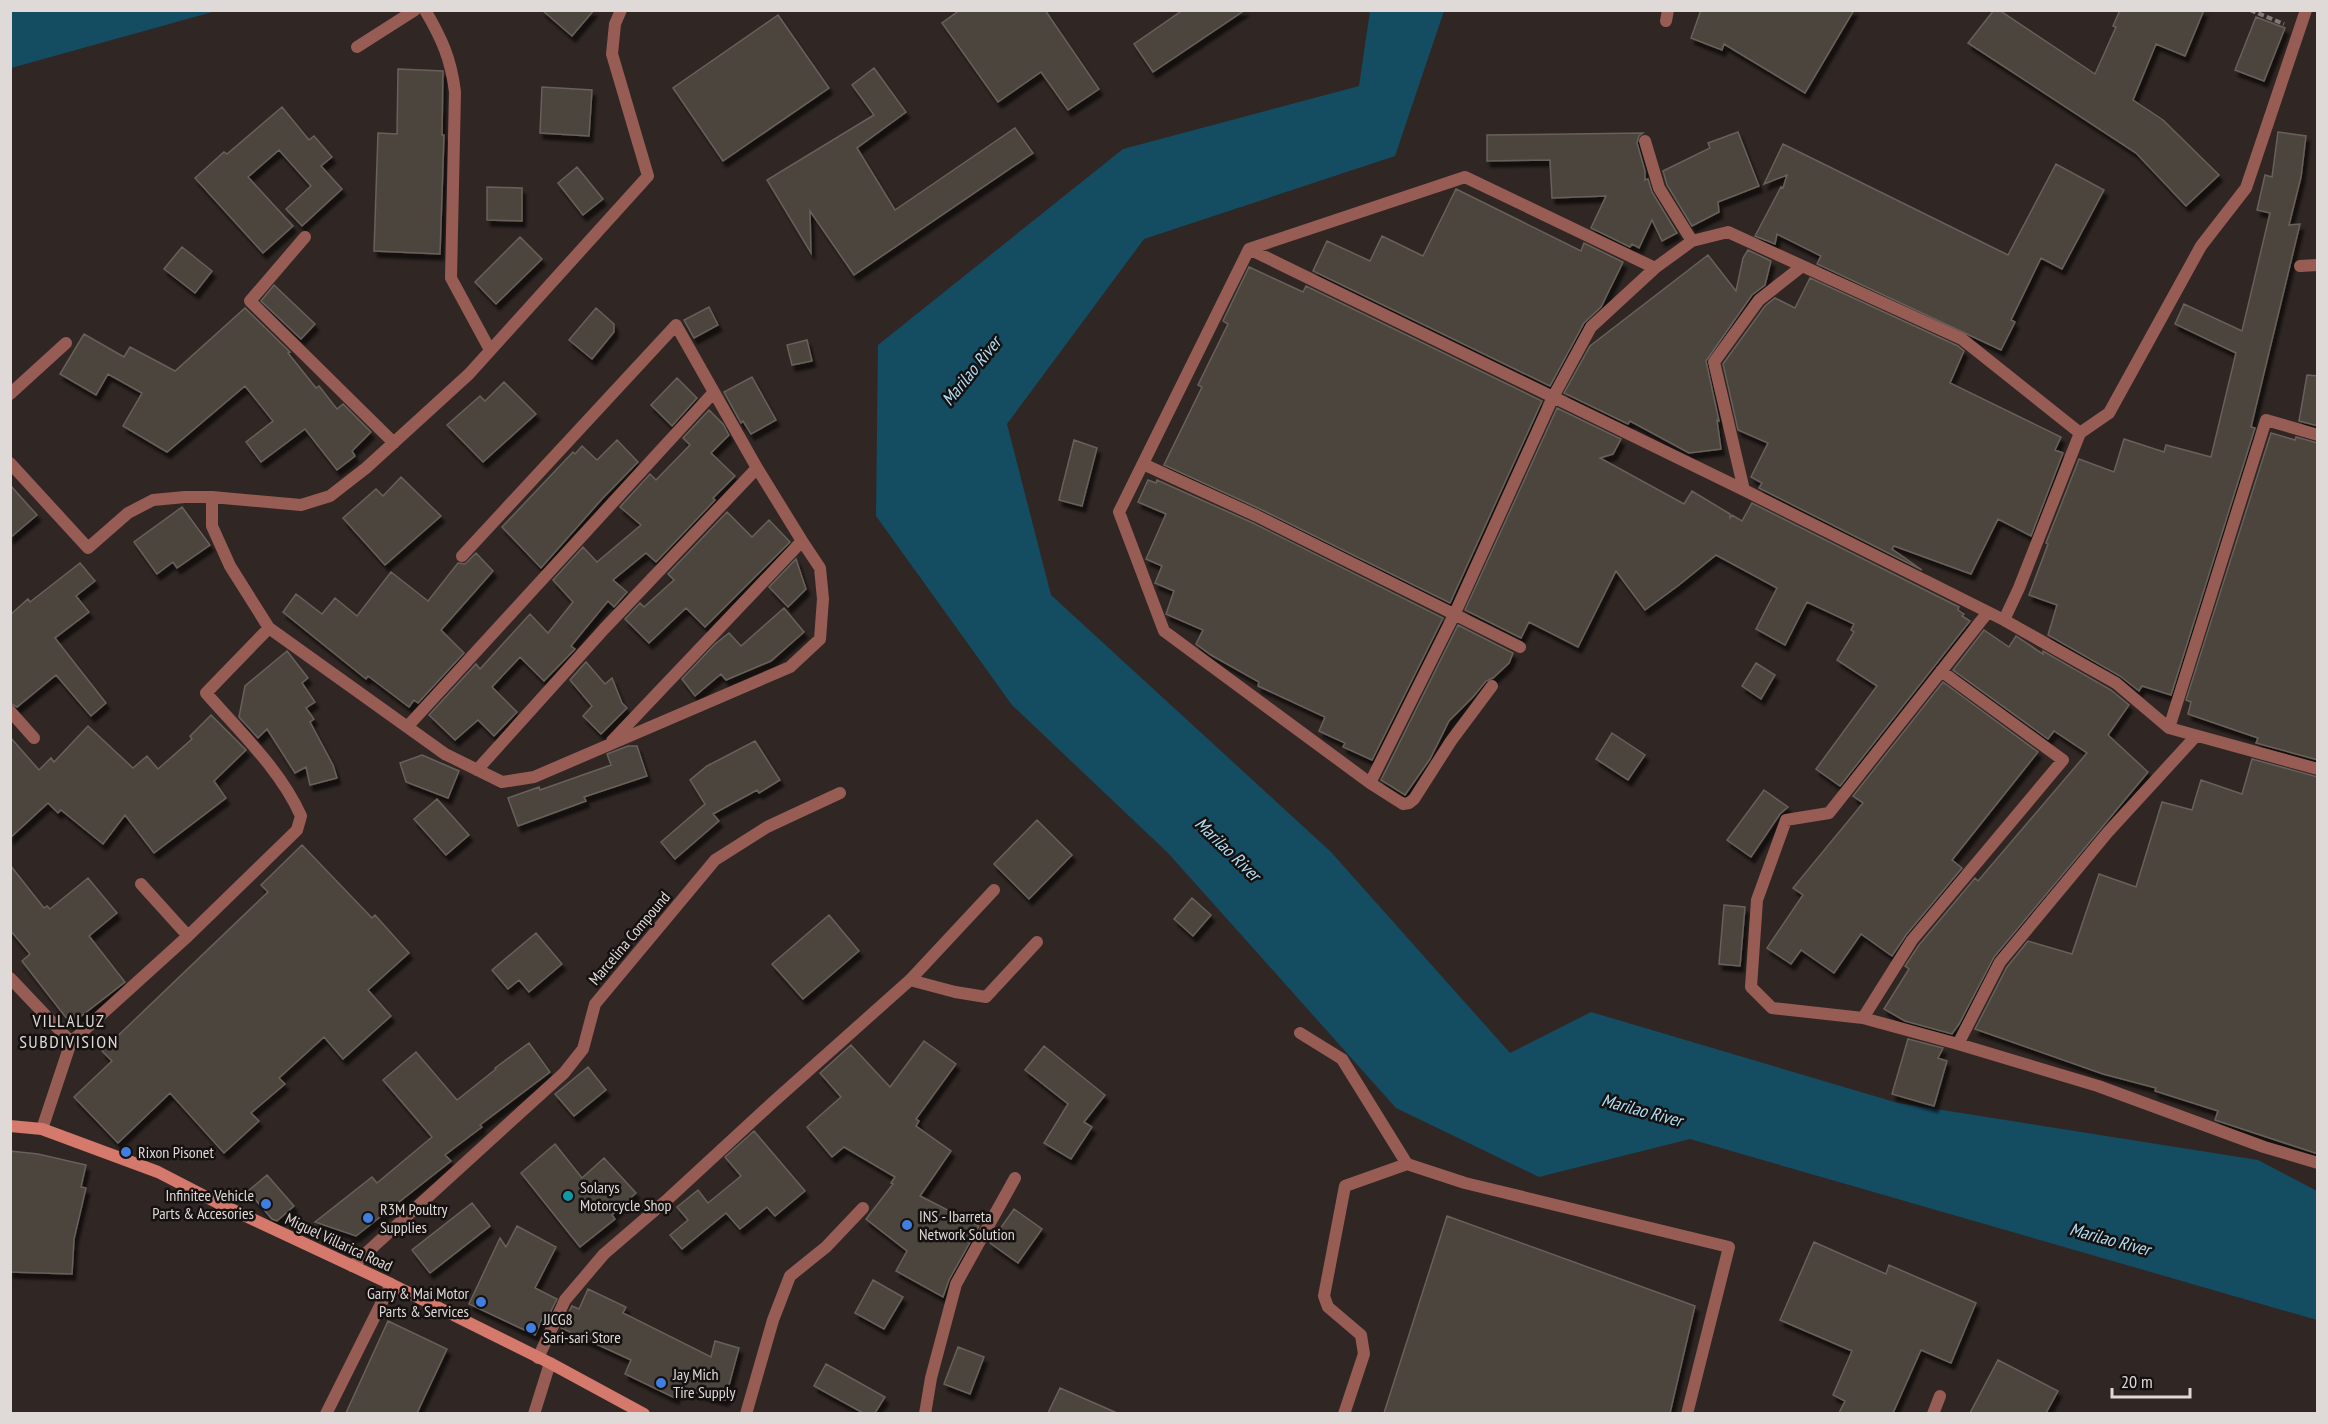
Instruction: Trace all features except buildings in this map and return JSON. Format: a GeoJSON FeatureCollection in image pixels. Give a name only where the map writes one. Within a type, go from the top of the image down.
{"type":"FeatureCollection","features":[{"type":"Feature","properties":{"kind":"main road","name":"Miguel Villarica Road"},"geometry":{"type":"LineString","coordinates":[[10,1126],[42,1129],[158,1172],[218,1203],[391,1284],[550,1363],[644,1413]]}},
{"type":"Feature","properties":{"kind":"street"},"geometry":{"type":"LineString","coordinates":[[357,48],[415,10]]}},
{"type":"Feature","properties":{"kind":"street"},"geometry":{"type":"LineString","coordinates":[[425,10],[442,39],[452,66],[455,92],[451,278],[490,350]]}},
{"type":"Feature","properties":{"kind":"street"},"geometry":{"type":"LineString","coordinates":[[10,463],[88,548],[128,513],[153,500],[212,497],[301,505],[330,496],[394,443],[469,374],[648,176],[612,54],[615,24],[621,10]]}},
{"type":"Feature","properties":{"kind":"street"},"geometry":{"type":"LineString","coordinates":[[2004,620],[2019,588],[2080,433],[2109,413],[2201,246],[2246,188],[2306,10]]}},
{"type":"Feature","properties":{"kind":"street"},"geometry":{"type":"LineString","coordinates":[[1645,141],[1659,188],[1692,241]]}},
{"type":"Feature","properties":{"kind":"street"},"geometry":{"type":"LineString","coordinates":[[1492,686],[1409,803],[1403,804],[1370,783],[1164,631],[1119,512],[1249,249],[1465,177],[1655,268]]}},
{"type":"Feature","properties":{"kind":"street"},"geometry":{"type":"LineString","coordinates":[[1370,783],[1455,613],[1553,397],[1591,327],[1655,268],[1692,241],[1728,232],[1962,339],[2080,433]]}},
{"type":"Feature","properties":{"kind":"street"},"geometry":{"type":"LineString","coordinates":[[305,237],[250,301],[394,443]]}},
{"type":"Feature","properties":{"kind":"street"},"geometry":{"type":"LineString","coordinates":[[1249,249],[1744,490],[2004,620],[2116,683],[2169,728],[2318,769]]}},
{"type":"Feature","properties":{"kind":"street"},"geometry":{"type":"LineString","coordinates":[[2301,266],[2318,266]]}},
{"type":"Feature","properties":{"kind":"street"},"geometry":{"type":"LineString","coordinates":[[1744,490],[1713,362],[1759,300],[1801,267]]}},
{"type":"Feature","properties":{"kind":"street"},"geometry":{"type":"LineString","coordinates":[[212,497],[212,526],[226,556],[269,628],[445,754],[502,782],[534,777],[790,667],[820,639],[824,599],[820,568],[757,468],[676,325],[462,556]]}},
{"type":"Feature","properties":{"kind":"street"},"geometry":{"type":"LineString","coordinates":[[10,394],[66,343]]}},
{"type":"Feature","properties":{"kind":"street"},"geometry":{"type":"LineString","coordinates":[[407,727],[714,392]]}},
{"type":"Feature","properties":{"kind":"street"},"geometry":{"type":"LineString","coordinates":[[2169,728],[2266,420],[2318,435]]}},
{"type":"Feature","properties":{"kind":"street"},"geometry":{"type":"LineString","coordinates":[[1143,464],[1257,516],[1520,647]]}},
{"type":"Feature","properties":{"kind":"street"},"geometry":{"type":"LineString","coordinates":[[477,770],[604,629],[757,468]]}},
{"type":"Feature","properties":{"kind":"street"},"geometry":{"type":"LineString","coordinates":[[607,746],[802,541]]}},
{"type":"Feature","properties":{"kind":"street"},"geometry":{"type":"LineString","coordinates":[[1988,612],[1829,813],[1786,820],[1757,900],[1751,987],[1772,1008],[1863,1018],[1958,1044],[2098,1086],[2264,1147],[2318,1163]]}},
{"type":"Feature","properties":{"kind":"street"},"geometry":{"type":"LineString","coordinates":[[42,1129],[71,1042],[188,936],[297,830],[301,816],[293,799],[269,766],[206,693],[269,628]]}},
{"type":"Feature","properties":{"kind":"street"},"geometry":{"type":"LineString","coordinates":[[1863,1018],[1912,940],[2063,760],[1941,671]]}},
{"type":"Feature","properties":{"kind":"street"},"geometry":{"type":"LineString","coordinates":[[10,711],[34,738]]}},
{"type":"Feature","properties":{"kind":"street"},"geometry":{"type":"LineString","coordinates":[[1958,1044],[2000,962],[2108,832],[2196,736]]}},
{"type":"Feature","properties":{"kind":"street","name":"Marcelina Compound"},"geometry":{"type":"LineString","coordinates":[[352,1266],[564,1073],[583,1049],[595,1004],[715,861],[767,827],[840,793]]}},
{"type":"Feature","properties":{"kind":"street"},"geometry":{"type":"LineString","coordinates":[[141,884],[188,936]]}},
{"type":"Feature","properties":{"kind":"street"},"geometry":{"type":"LineString","coordinates":[[538,1358],[565,1300],[604,1254],[910,980],[994,890]]}},
{"type":"Feature","properties":{"kind":"street"},"geometry":{"type":"LineString","coordinates":[[910,980],[955,992],[986,996],[1037,942]]}},
{"type":"Feature","properties":{"kind":"street"},"geometry":{"type":"LineString","coordinates":[[10,978],[71,1042]]}},
{"type":"Feature","properties":{"kind":"street"},"geometry":{"type":"LineString","coordinates":[[1300,1033],[1342,1059],[1407,1164]]}},
{"type":"Feature","properties":{"kind":"street"},"geometry":{"type":"LineString","coordinates":[[1344,1413],[1364,1354],[1361,1335],[1328,1307],[1324,1296],[1345,1186],[1407,1164],[1465,1183],[1729,1246],[1687,1413]]}},
{"type":"Feature","properties":{"kind":"street"},"geometry":{"type":"LineString","coordinates":[[925,1413],[931,1378],[956,1284],[1015,1178]]}},
{"type":"Feature","properties":{"kind":"street"},"geometry":{"type":"LineString","coordinates":[[746,1413],[773,1320],[790,1276],[826,1247],[863,1208]]}},
{"type":"Feature","properties":{"kind":"street"},"geometry":{"type":"LineString","coordinates":[[326,1413],[391,1284]]}},
{"type":"Feature","properties":{"kind":"street"},"geometry":{"type":"LineString","coordinates":[[534,1413],[550,1363]]}},
{"type":"Feature","properties":{"kind":"street"},"geometry":{"type":"LineString","coordinates":[[1933,1413],[1940,1396]]}},
{"type":"Feature","properties":{"kind":"path"},"geometry":{"type":"LineString","coordinates":[[2250,10],[2299,30]]}},
{"type":"Feature","properties":{"kind":"water"},"geometry":{"type":"Polygon","coordinates":[[[11,10],[216,10],[216,11],[11,68],[11,10]]]}},
{"type":"Feature","properties":{"kind":"water","name":"Marilao River"},"geometry":{"type":"Polygon","coordinates":[[[1370,11],[1444,11],[1395,156],[1144,239],[1007,424],[1051,595],[1331,852],[1510,1053],[1591,1012],[1898,1103],[2258,1160],[2317,1191],[2317,1320],[1690,1139],[1539,1177],[1396,1108],[1168,853],[1012,705],[876,516],[878,345],[1123,149],[1359,86],[1370,11]]]}},
{"type":"Feature","properties":{"kind":"place","name":"Rixon Pisonet"},"geometry":{"type":"Point","coordinates":[126,1152]}},
{"type":"Feature","properties":{"kind":"place","name":"Solarys Motorcycle Shop"},"geometry":{"type":"Point","coordinates":[568,1196]}},
{"type":"Feature","properties":{"kind":"place","name":"Infinitee Vehicle Parts & Accesories"},"geometry":{"type":"Point","coordinates":[266,1204]}},
{"type":"Feature","properties":{"kind":"place","name":"R3M Poultry Supplies"},"geometry":{"type":"Point","coordinates":[368,1218]}},
{"type":"Feature","properties":{"kind":"place","name":"INS - Ibarreta Network Solution"},"geometry":{"type":"Point","coordinates":[907,1225]}},
{"type":"Feature","properties":{"kind":"place","name":"Garry & Mai Motor Parts & Services"},"geometry":{"type":"Point","coordinates":[481,1302]}},
{"type":"Feature","properties":{"kind":"place","name":"JJCG8 Sari-sari Store"},"geometry":{"type":"Point","coordinates":[531,1328]}},
{"type":"Feature","properties":{"kind":"place","name":"Jay Mich Tire Supply"},"geometry":{"type":"Point","coordinates":[661,1383]}},
{"type":"Feature","properties":{"kind":"district","name":"VILLALUZ SUBDIVISION"},"geometry":{"type":"Point","coordinates":[69,1030]}}]}
